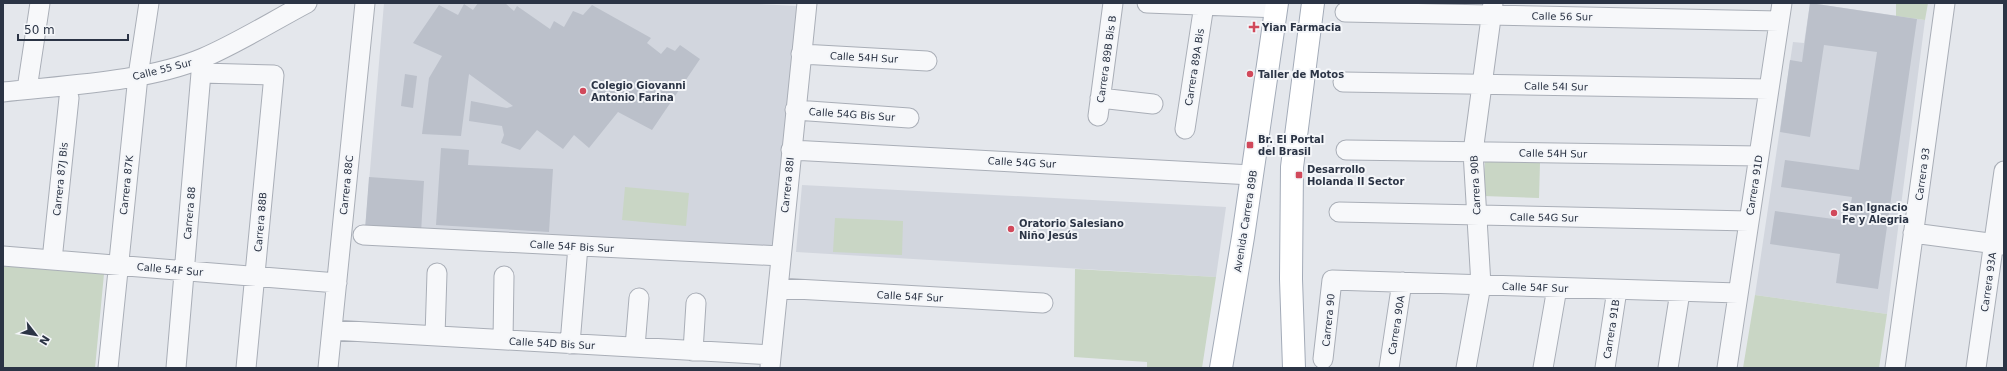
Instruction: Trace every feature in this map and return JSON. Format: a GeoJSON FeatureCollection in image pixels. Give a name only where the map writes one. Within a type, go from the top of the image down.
{"type":"FeatureCollection","features":[{"type":"Feature","properties":{"kind":"main road"},"geometry":{"type":"LineString","coordinates":[[1294,366],[1291,279],[1292,167],[1313,3]]}},
{"type":"Feature","properties":{"kind":"main road","name":"Avenida Carrera 89B"},"geometry":{"type":"LineString","coordinates":[[1223,362],[1276,6]]}},
{"type":"Feature","properties":{"kind":"street"},"geometry":{"type":"LineString","coordinates":[[27,89],[40,3]]}},
{"type":"Feature","properties":{"kind":"street","name":"Carrera 87K"},"geometry":{"type":"LineString","coordinates":[[108,368],[138,76],[149,3]]}},
{"type":"Feature","properties":{"kind":"street","name":"Calle 55 Sur"},"geometry":{"type":"LineString","coordinates":[[3,92],[138,76],[174,67],[202,66],[307,3]]}},
{"type":"Feature","properties":{"kind":"street","name":"Carrera 88C"},"geometry":{"type":"LineString","coordinates":[[328,368],[365,3]]}},
{"type":"Feature","properties":{"kind":"street","name":"Carrera 88I"},"geometry":{"type":"LineString","coordinates":[[770,362],[807,3]]}},
{"type":"Feature","properties":{"kind":"street","name":"Carrera 89B Bis B"},"geometry":{"type":"LineString","coordinates":[[1113,3],[1099,107],[1153,104]]}},
{"type":"Feature","properties":{"kind":"street"},"geometry":{"type":"LineString","coordinates":[[1147,3],[1276,6]]}},
{"type":"Feature","properties":{"kind":"street","name":"Carrera 93"},"geometry":{"type":"LineString","coordinates":[[1896,368],[1945,3]]}},
{"type":"Feature","properties":{"kind":"street","name":"Carrera 89A Bis"},"geometry":{"type":"LineString","coordinates":[[1185,129],[1204,5]]}},
{"type":"Feature","properties":{"kind":"street","name":"Calle 56 Sur"},"geometry":{"type":"LineString","coordinates":[[1345,12],[1492,9],[1781,12]]}},
{"type":"Feature","properties":{"kind":"street","name":"Carrera 90B"},"geometry":{"type":"LineString","coordinates":[[1466,368],[1481,285],[1473,152],[1492,9]]}},
{"type":"Feature","properties":{"kind":"street","name":"Carrera 91D"},"geometry":{"type":"LineString","coordinates":[[1727,368],[1781,12]]}},
{"type":"Feature","properties":{"kind":"street","name":"Calle 54H Sur"},"geometry":{"type":"LineString","coordinates":[[801,54],[927,60]]}},
{"type":"Feature","properties":{"kind":"street","name":"Carrera 88B"},"geometry":{"type":"LineString","coordinates":[[202,66],[274,75],[246,368]]}},
{"type":"Feature","properties":{"kind":"street","name":"Carrera 88"},"geometry":{"type":"LineString","coordinates":[[176,368],[202,66]]}},
{"type":"Feature","properties":{"kind":"street","name":"Calle 54I Sur"},"geometry":{"type":"LineString","coordinates":[[1343,82],[1769,89]]}},
{"type":"Feature","properties":{"kind":"street","name":"Carrera 87J Bis"},"geometry":{"type":"LineString","coordinates":[[52,260],[69,98]]}},
{"type":"Feature","properties":{"kind":"street","name":"Calle 54G Bis Sur"},"geometry":{"type":"LineString","coordinates":[[795,110],[909,118]]}},
{"type":"Feature","properties":{"kind":"street","name":"Calle 54G Sur"},"geometry":{"type":"LineString","coordinates":[[791,150],[1252,175]]}},
{"type":"Feature","properties":{"kind":"street","name":"Calle 54H Sur"},"geometry":{"type":"LineString","coordinates":[[1346,150],[1759,156]]}},
{"type":"Feature","properties":{"kind":"street","name":"Carrera 93A"},"geometry":{"type":"LineString","coordinates":[[1976,368],[1999,245],[2004,171]]}},
{"type":"Feature","properties":{"kind":"street","name":"Calle 54G Sur"},"geometry":{"type":"LineString","coordinates":[[1340,212],[1749,221]]}},
{"type":"Feature","properties":{"kind":"street"},"geometry":{"type":"LineString","coordinates":[[1913,233],[1999,245]]}},
{"type":"Feature","properties":{"kind":"street","name":"Calle 54F Bis Sur"},"geometry":{"type":"LineString","coordinates":[[363,235],[781,256]]}},
{"type":"Feature","properties":{"kind":"street"},"geometry":{"type":"LineString","coordinates":[[570,344],[578,246]]}},
{"type":"Feature","properties":{"kind":"street","name":"Calle 54F Sur"},"geometry":{"type":"LineString","coordinates":[[3,256],[337,283]]}},
{"type":"Feature","properties":{"kind":"street"},"geometry":{"type":"LineString","coordinates":[[435,336],[437,273]]}},
{"type":"Feature","properties":{"kind":"street"},"geometry":{"type":"LineString","coordinates":[[502,340],[504,276]]}},
{"type":"Feature","properties":{"kind":"street","name":"Calle 54F Sur"},"geometry":{"type":"LineString","coordinates":[[1332,280],[1738,293]]}},
{"type":"Feature","properties":{"kind":"street","name":"Carrera 90"},"geometry":{"type":"LineString","coordinates":[[1323,359],[1332,280]]}},
{"type":"Feature","properties":{"kind":"street","name":"Carrera 90A"},"geometry":{"type":"LineString","coordinates":[[1389,368],[1402,282]]}},
{"type":"Feature","properties":{"kind":"street","name":"Calle 54F Sur"},"geometry":{"type":"LineString","coordinates":[[778,288],[1043,303]]}},
{"type":"Feature","properties":{"kind":"street"},"geometry":{"type":"LineString","coordinates":[[1543,368],[1557,288]]}},
{"type":"Feature","properties":{"kind":"street","name":"Carrera 91B"},"geometry":{"type":"LineString","coordinates":[[1605,368],[1617,290]]}},
{"type":"Feature","properties":{"kind":"street"},"geometry":{"type":"LineString","coordinates":[[1668,368],[1680,292]]}},
{"type":"Feature","properties":{"kind":"street"},"geometry":{"type":"LineString","coordinates":[[635,347],[638,298]]}},
{"type":"Feature","properties":{"kind":"street"},"geometry":{"type":"LineString","coordinates":[[693,351],[696,303]]}},
{"type":"Feature","properties":{"kind":"street","name":"Calle 54D Bis Sur"},"geometry":{"type":"LineString","coordinates":[[332,330],[693,351],[770,362]]}},
{"type":"Feature","properties":{"kind":"shaded area","name":"Colegio Giovanni Antonio Farina"},"geometry":{"type":"Polygon","coordinates":[[[384,3],[737,3],[797,6],[774,251],[365,230],[384,3]]]}},
{"type":"Feature","properties":{"kind":"shaded area","name":"San Ignacio Fe y Alegria"},"geometry":{"type":"Polygon","coordinates":[[[1810,3],[1925,20],[1887,314],[1755,295],[1793,42],[1804,43],[1810,3]]]}},
{"type":"Feature","properties":{"kind":"shaded area","name":"Oratorio Salesiano Niño Jesús"},"geometry":{"type":"Polygon","coordinates":[[[802,185],[1226,207],[1216,277],[796,252],[802,185]]]}},
{"type":"Feature","properties":{"kind":"green space"},"geometry":{"type":"Polygon","coordinates":[[[1896,3],[1928,3],[1925,20],[1896,16],[1896,3]]]}},
{"type":"Feature","properties":{"kind":"green space"},"geometry":{"type":"Polygon","coordinates":[[[1485,161],[1540,163],[1539,198],[1483,196],[1485,161]]]}},
{"type":"Feature","properties":{"kind":"green space"},"geometry":{"type":"Polygon","coordinates":[[[625,187],[689,193],[686,226],[622,220],[625,187]]]}},
{"type":"Feature","properties":{"kind":"green space"},"geometry":{"type":"Polygon","coordinates":[[[835,218],[903,221],[902,255],[833,252],[835,218]]]}},
{"type":"Feature","properties":{"kind":"green space"},"geometry":{"type":"Polygon","coordinates":[[[3,266],[104,274],[95,368],[3,368],[3,266]]]}},
{"type":"Feature","properties":{"kind":"green space"},"geometry":{"type":"Polygon","coordinates":[[[1075,269],[1216,277],[1202,368],[1147,368],[1147,362],[1074,357],[1075,269]]]}},
{"type":"Feature","properties":{"kind":"green space"},"geometry":{"type":"Polygon","coordinates":[[[1755,295],[1887,314],[1879,368],[1743,368],[1755,295]]]}},
{"type":"Feature","properties":{"kind":"building"},"geometry":{"type":"Polygon","coordinates":[[[478,3],[505,3],[514,11],[517,6],[550,29],[554,21],[564,27],[573,11],[583,15],[592,5],[651,38],[647,43],[661,54],[667,47],[675,51],[680,45],[700,59],[652,130],[618,112],[589,148],[574,135],[563,149],[537,130],[520,150],[501,143],[504,135],[502,126],[469,121],[471,101],[507,108],[513,106],[469,74],[461,136],[422,134],[429,78],[442,56],[413,43],[439,5],[458,15],[464,4],[473,10],[478,3]]]}},
{"type":"Feature","properties":{"kind":"building"},"geometry":{"type":"Polygon","coordinates":[[[1810,3],[1917,19],[1878,289],[1836,283],[1840,254],[1770,244],[1775,211],[1848,221],[1852,197],[1781,187],[1785,160],[1859,170],[1877,52],[1824,45],[1810,137],[1780,132],[1790,60],[1802,62],[1810,3]]]}},
{"type":"Feature","properties":{"kind":"building"},"geometry":{"type":"Polygon","coordinates":[[[405,74],[417,76],[413,108],[401,106],[405,74]]]}},
{"type":"Feature","properties":{"kind":"building"},"geometry":{"type":"Polygon","coordinates":[[[441,148],[469,150],[468,165],[553,169],[549,232],[436,225],[441,148]]]}},
{"type":"Feature","properties":{"kind":"building"},"geometry":{"type":"Polygon","coordinates":[[[369,177],[424,181],[421,233],[365,230],[369,177]]]}},
{"type":"Feature","properties":{"kind":"place","name":"Yian Farmacia"},"geometry":{"type":"Point","coordinates":[1254,27]}},
{"type":"Feature","properties":{"kind":"place","name":"Taller de Motos"},"geometry":{"type":"Point","coordinates":[1250,74]}},
{"type":"Feature","properties":{"kind":"place","name":"Colegio Giovanni Antonio Farina"},"geometry":{"type":"Point","coordinates":[583,91]}},
{"type":"Feature","properties":{"kind":"place","name":"Br. El Portal del Brasil"},"geometry":{"type":"Point","coordinates":[1250,145]}},
{"type":"Feature","properties":{"kind":"place","name":"Desarrollo Holanda II Sector"},"geometry":{"type":"Point","coordinates":[1299,175]}},
{"type":"Feature","properties":{"kind":"place","name":"San Ignacio Fe y Alegria"},"geometry":{"type":"Point","coordinates":[1834,213]}},
{"type":"Feature","properties":{"kind":"place","name":"Oratorio Salesiano Niño Jesús"},"geometry":{"type":"Point","coordinates":[1011,229]}}]}
